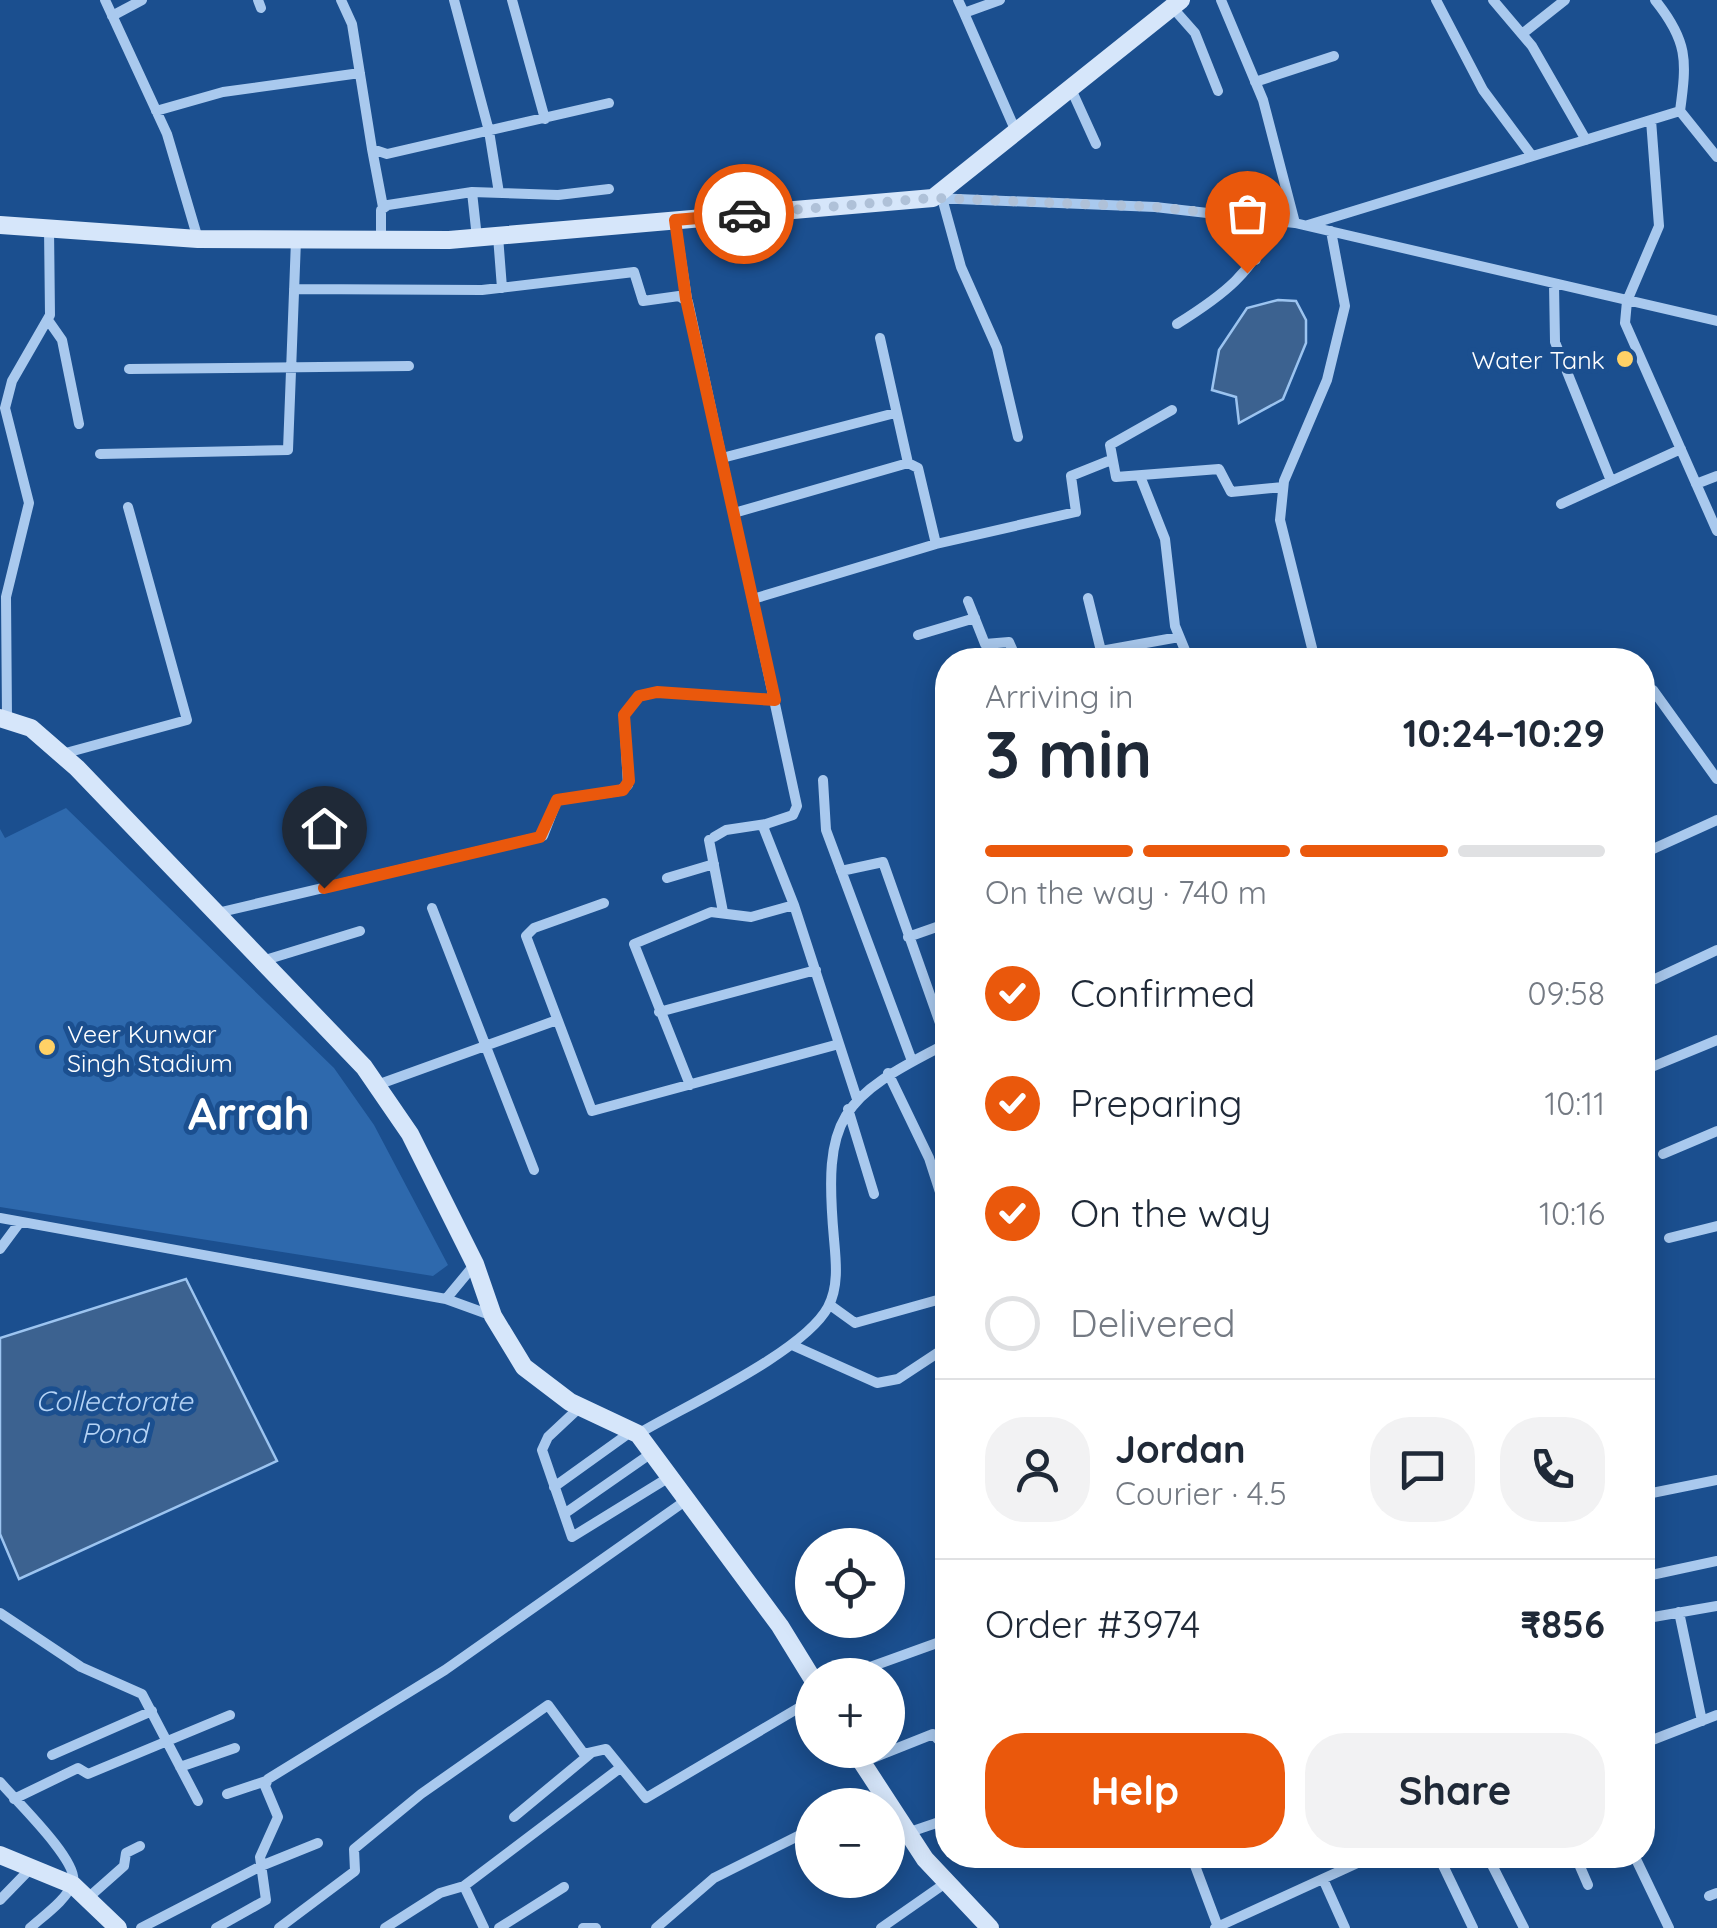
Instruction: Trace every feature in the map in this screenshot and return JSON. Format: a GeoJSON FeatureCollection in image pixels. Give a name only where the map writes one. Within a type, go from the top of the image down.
{"type":"FeatureCollection","features":[{"type":"Feature","properties":{"kind":"street"},"geometry":{"type":"LineString","coordinates":[[105,0],[181,170],[198,239]]}},
{"type":"Feature","properties":{"kind":"street"},"geometry":{"type":"LineString","coordinates":[[112,16],[142,0]]}},
{"type":"Feature","properties":{"kind":"street"},"geometry":{"type":"LineString","coordinates":[[341,0],[352,24],[383,206],[381,240]]}},
{"type":"Feature","properties":{"kind":"street"},"geometry":{"type":"LineString","coordinates":[[454,0],[490,131],[498,193]]}},
{"type":"Feature","properties":{"kind":"street"},"geometry":{"type":"LineString","coordinates":[[512,0],[545,118]]}},
{"type":"Feature","properties":{"kind":"street"},"geometry":{"type":"LineString","coordinates":[[958,0],[1017,134]]}},
{"type":"Feature","properties":{"kind":"street"},"geometry":{"type":"LineString","coordinates":[[964,13],[1000,0]]}},
{"type":"Feature","properties":{"kind":"street"},"geometry":{"type":"LineString","coordinates":[[1221,0],[1276,138],[1301,224]]}},
{"type":"Feature","properties":{"kind":"street"},"geometry":{"type":"LineString","coordinates":[[1436,0],[1483,90],[1532,156]]}},
{"type":"Feature","properties":{"kind":"street"},"geometry":{"type":"LineString","coordinates":[[1493,0],[1553,78],[1586,140]]}},
{"type":"Feature","properties":{"kind":"street"},"geometry":{"type":"LineString","coordinates":[[1522,34],[1565,0]]}},
{"type":"Feature","properties":{"kind":"street"},"geometry":{"type":"LineString","coordinates":[[1655,0],[1676,26],[1685,52],[1680,111],[1717,157]]}},
{"type":"Feature","properties":{"kind":"street"},"geometry":{"type":"LineString","coordinates":[[938,198],[1177,4],[1195,33],[1218,91]]}},
{"type":"Feature","properties":{"kind":"street"},"geometry":{"type":"LineString","coordinates":[[1255,82],[1334,56]]}},
{"type":"Feature","properties":{"kind":"street"},"geometry":{"type":"LineString","coordinates":[[156,111],[223,92],[360,72]]}},
{"type":"Feature","properties":{"kind":"street"},"geometry":{"type":"LineString","coordinates":[[1071,89],[1096,144]]}},
{"type":"Feature","properties":{"kind":"street"},"geometry":{"type":"LineString","coordinates":[[372,148],[387,154],[609,103]]}},
{"type":"Feature","properties":{"kind":"street"},"geometry":{"type":"LineString","coordinates":[[1301,224],[1680,111]]}},
{"type":"Feature","properties":{"kind":"street"},"geometry":{"type":"LineString","coordinates":[[1651,120],[1659,226],[1627,301],[1625,323],[1717,532]]}},
{"type":"Feature","properties":{"kind":"street"},"geometry":{"type":"LineString","coordinates":[[383,206],[472,192],[558,196],[609,189]]}},
{"type":"Feature","properties":{"kind":"street"},"geometry":{"type":"LineString","coordinates":[[472,192],[478,238]]}},
{"type":"Feature","properties":{"kind":"street"},"geometry":{"type":"LineString","coordinates":[[938,198],[961,267],[997,348],[1018,437]]}},
{"type":"Feature","properties":{"kind":"street"},"geometry":{"type":"LineString","coordinates":[[0,224],[198,239],[381,240],[478,238],[938,198],[1156,207],[1301,224],[1717,321]]}},
{"type":"Feature","properties":{"kind":"street"},"geometry":{"type":"LineString","coordinates":[[675,220],[686,299],[797,810],[766,824],[726,830],[712,838],[723,912]]}},
{"type":"Feature","properties":{"kind":"street"},"geometry":{"type":"LineString","coordinates":[[1176,324],[1247,273],[1265,246],[1274,220]]}},
{"type":"Feature","properties":{"kind":"street"},"geometry":{"type":"LineString","coordinates":[[49,227],[48,320],[3,393],[8,429],[29,503],[6,597],[3,718],[31,728],[61,754],[377,1086],[410,1134],[475,1264],[494,1316],[524,1367],[542,1385],[635,1432],[654,1452],[798,1658]]}},
{"type":"Feature","properties":{"kind":"street"},"geometry":{"type":"LineString","coordinates":[[1311,648],[1286,561],[1280,520],[1283,487],[1327,380],[1345,306],[1331,231]]}},
{"type":"Feature","properties":{"kind":"street"},"geometry":{"type":"LineString","coordinates":[[498,236],[502,288]]}},
{"type":"Feature","properties":{"kind":"street"},"geometry":{"type":"LineString","coordinates":[[100,454],[286,452],[291,444],[296,240]]}},
{"type":"Feature","properties":{"kind":"street"},"geometry":{"type":"LineString","coordinates":[[294,289],[502,288],[634,272],[643,301],[686,299]]}},
{"type":"Feature","properties":{"kind":"street"},"geometry":{"type":"LineString","coordinates":[[1554,284],[1555,342],[1612,481]]}},
{"type":"Feature","properties":{"kind":"street"},"geometry":{"type":"LineString","coordinates":[[48,320],[62,340],[78,424]]}},
{"type":"Feature","properties":{"kind":"street"},"geometry":{"type":"LineString","coordinates":[[880,338],[908,463]]}},
{"type":"Feature","properties":{"kind":"street"},"geometry":{"type":"LineString","coordinates":[[130,369],[292,364],[409,366]]}},
{"type":"Feature","properties":{"kind":"street"},"geometry":{"type":"LineString","coordinates":[[1172,410],[1111,444],[1116,478],[1220,469],[1232,492],[1283,487]]}},
{"type":"Feature","properties":{"kind":"street"},"geometry":{"type":"LineString","coordinates":[[722,458],[895,413]]}},
{"type":"Feature","properties":{"kind":"street"},"geometry":{"type":"LineString","coordinates":[[1561,504],[1681,449]]}},
{"type":"Feature","properties":{"kind":"street"},"geometry":{"type":"LineString","coordinates":[[753,599],[936,544],[1076,512],[1071,476],[1111,460]]}},
{"type":"Feature","properties":{"kind":"street"},"geometry":{"type":"LineString","coordinates":[[734,514],[908,463],[918,468],[936,544]]}},
{"type":"Feature","properties":{"kind":"street"},"geometry":{"type":"LineString","coordinates":[[1140,476],[1165,539],[1184,648]]}},
{"type":"Feature","properties":{"kind":"street"},"geometry":{"type":"LineString","coordinates":[[1696,484],[1717,476]]}},
{"type":"Feature","properties":{"kind":"street"},"geometry":{"type":"LineString","coordinates":[[61,754],[187,720],[128,507]]}},
{"type":"Feature","properties":{"kind":"street"},"geometry":{"type":"LineString","coordinates":[[1088,598],[1101,648]]}},
{"type":"Feature","properties":{"kind":"street"},"geometry":{"type":"LineString","coordinates":[[968,601],[986,644],[1010,642],[1012,648]]}},
{"type":"Feature","properties":{"kind":"street"},"geometry":{"type":"LineString","coordinates":[[918,635],[975,618]]}},
{"type":"Feature","properties":{"kind":"street"},"geometry":{"type":"LineString","coordinates":[[1118,648],[1179,637]]}},
{"type":"Feature","properties":{"kind":"street"},"geometry":{"type":"LineString","coordinates":[[216,913],[543,836],[557,800],[628,786],[624,715],[639,696],[657,692],[775,700]]}},
{"type":"Feature","properties":{"kind":"street"},"geometry":{"type":"LineString","coordinates":[[1655,694],[1717,779]]}},
{"type":"Feature","properties":{"kind":"street"},"geometry":{"type":"LineString","coordinates":[[823,780],[824,821],[912,1061]]}},
{"type":"Feature","properties":{"kind":"street"},"geometry":{"type":"LineString","coordinates":[[1655,848],[1717,820]]}},
{"type":"Feature","properties":{"kind":"street"},"geometry":{"type":"LineString","coordinates":[[766,824],[766,835],[794,905],[857,1098]]}},
{"type":"Feature","properties":{"kind":"street"},"geometry":{"type":"LineString","coordinates":[[841,871],[883,862],[935,1010]]}},
{"type":"Feature","properties":{"kind":"street"},"geometry":{"type":"LineString","coordinates":[[667,878],[714,864]]}},
{"type":"Feature","properties":{"kind":"street"},"geometry":{"type":"LineString","coordinates":[[604,903],[526,934],[592,1110],[840,1044]]}},
{"type":"Feature","properties":{"kind":"street"},"geometry":{"type":"LineString","coordinates":[[690,1085],[634,944],[707,914],[723,912],[751,917],[794,905]]}},
{"type":"Feature","properties":{"kind":"street"},"geometry":{"type":"LineString","coordinates":[[432,908],[534,1170]]}},
{"type":"Feature","properties":{"kind":"street"},"geometry":{"type":"LineString","coordinates":[[908,936],[935,927]]}},
{"type":"Feature","properties":{"kind":"street"},"geometry":{"type":"LineString","coordinates":[[262,961],[360,931]]}},
{"type":"Feature","properties":{"kind":"street"},"geometry":{"type":"LineString","coordinates":[[1655,979],[1717,950]]}},
{"type":"Feature","properties":{"kind":"street"},"geometry":{"type":"LineString","coordinates":[[660,1012],[816,970]]}},
{"type":"Feature","properties":{"kind":"street"},"geometry":{"type":"LineString","coordinates":[[377,1086],[557,1020]]}},
{"type":"Feature","properties":{"kind":"street"},"geometry":{"type":"LineString","coordinates":[[1655,1066],[1717,1040]]}},
{"type":"Feature","properties":{"kind":"street"},"geometry":{"type":"LineString","coordinates":[[554,1487],[635,1432],[792,1344],[817,1324],[830,1306],[836,1269],[828,1189],[832,1149],[848,1109],[888,1073],[935,1049]]}},
{"type":"Feature","properties":{"kind":"street"},"geometry":{"type":"LineString","coordinates":[[888,1073],[935,1177]]}},
{"type":"Feature","properties":{"kind":"street"},"geometry":{"type":"LineString","coordinates":[[848,1109],[874,1194]]}},
{"type":"Feature","properties":{"kind":"street"},"geometry":{"type":"LineString","coordinates":[[1663,1154],[1717,1132]]}},
{"type":"Feature","properties":{"kind":"street"},"geometry":{"type":"LineString","coordinates":[[0,1218],[446,1300],[494,1316]]}},
{"type":"Feature","properties":{"kind":"street"},"geometry":{"type":"LineString","coordinates":[[0,1249],[20,1222]]}},
{"type":"Feature","properties":{"kind":"street"},"geometry":{"type":"LineString","coordinates":[[1669,1238],[1717,1226]]}},
{"type":"Feature","properties":{"kind":"street"},"geometry":{"type":"LineString","coordinates":[[446,1300],[475,1264]]}},
{"type":"Feature","properties":{"kind":"street"},"geometry":{"type":"LineString","coordinates":[[830,1306],[855,1323],[935,1301]]}},
{"type":"Feature","properties":{"kind":"street"},"geometry":{"type":"LineString","coordinates":[[792,1344],[877,1383],[898,1378],[935,1354]]}},
{"type":"Feature","properties":{"kind":"street"},"geometry":{"type":"LineString","coordinates":[[580,1407],[542,1446],[571,1536],[577,1538],[672,1475]]}},
{"type":"Feature","properties":{"kind":"street"},"geometry":{"type":"LineString","coordinates":[[564,1514],[654,1452]]}},
{"type":"Feature","properties":{"kind":"street"},"geometry":{"type":"LineString","coordinates":[[1655,1492],[1717,1480]]}},
{"type":"Feature","properties":{"kind":"street"},"geometry":{"type":"LineString","coordinates":[[227,1794],[266,1781],[445,1670],[688,1498]]}},
{"type":"Feature","properties":{"kind":"street"},"geometry":{"type":"LineString","coordinates":[[1655,1574],[1717,1561]]}},
{"type":"Feature","properties":{"kind":"street"},"geometry":{"type":"LineString","coordinates":[[1655,1616],[1717,1606]]}},
{"type":"Feature","properties":{"kind":"street"},"geometry":{"type":"LineString","coordinates":[[1680,1612],[1702,1721]]}},
{"type":"Feature","properties":{"kind":"street"},"geometry":{"type":"LineString","coordinates":[[0,1613],[81,1666],[137,1691],[152,1711],[198,1801]]}},
{"type":"Feature","properties":{"kind":"street"},"geometry":{"type":"LineString","coordinates":[[895,1658],[935,1644]]}},
{"type":"Feature","properties":{"kind":"street"},"geometry":{"type":"LineString","coordinates":[[278,1928],[355,1871],[354,1849],[546,1706],[582,1752],[590,1754]]}},
{"type":"Feature","properties":{"kind":"street"},"geometry":{"type":"LineString","coordinates":[[514,1817],[590,1754],[604,1748],[646,1798],[795,1710]]}},
{"type":"Feature","properties":{"kind":"street"},"geometry":{"type":"LineString","coordinates":[[52,1755],[152,1711]]}},
{"type":"Feature","properties":{"kind":"street"},"geometry":{"type":"LineString","coordinates":[[14,1799],[78,1768],[88,1774],[230,1714]]}},
{"type":"Feature","properties":{"kind":"street"},"geometry":{"type":"LineString","coordinates":[[1655,1739],[1717,1715]]}},
{"type":"Feature","properties":{"kind":"street"},"geometry":{"type":"LineString","coordinates":[[905,1742],[935,1736]]}},
{"type":"Feature","properties":{"kind":"street"},"geometry":{"type":"LineString","coordinates":[[180,1767],[235,1748]]}},
{"type":"Feature","properties":{"kind":"street"},"geometry":{"type":"LineString","coordinates":[[385,1928],[440,1893],[464,1886],[620,1768]]}},
{"type":"Feature","properties":{"kind":"street"},"geometry":{"type":"LineString","coordinates":[[216,1928],[265,1902],[262,1852],[278,1817],[266,1781]]}},
{"type":"Feature","properties":{"kind":"street"},"geometry":{"type":"LineString","coordinates":[[0,1782],[69,1862],[72,1885]]}},
{"type":"Feature","properties":{"kind":"street"},"geometry":{"type":"LineString","coordinates":[[907,1833],[935,1823]]}},
{"type":"Feature","properties":{"kind":"street"},"geometry":{"type":"LineString","coordinates":[[905,1830],[935,1867]]}},
{"type":"Feature","properties":{"kind":"street"},"geometry":{"type":"LineString","coordinates":[[656,1928],[714,1878],[795,1838]]}},
{"type":"Feature","properties":{"kind":"street"},"geometry":{"type":"LineString","coordinates":[[140,1928],[261,1866],[318,1843]]}},
{"type":"Feature","properties":{"kind":"street"},"geometry":{"type":"LineString","coordinates":[[89,1898],[123,1867],[126,1853],[140,1846]]}},
{"type":"Feature","properties":{"kind":"street"},"geometry":{"type":"LineString","coordinates":[[0,1855],[72,1885],[118,1928]]}},
{"type":"Feature","properties":{"kind":"street"},"geometry":{"type":"LineString","coordinates":[[0,1900],[32,1866]]}},
{"type":"Feature","properties":{"kind":"street"},"geometry":{"type":"LineString","coordinates":[[936,1868],[981,1925]]}},
{"type":"Feature","properties":{"kind":"street"},"geometry":{"type":"LineString","coordinates":[[1196,1868],[1216,1927],[1345,1868]]}},
{"type":"Feature","properties":{"kind":"street"},"geometry":{"type":"LineString","coordinates":[[1444,1868],[1474,1928]]}},
{"type":"Feature","properties":{"kind":"street"},"geometry":{"type":"LineString","coordinates":[[1493,1868],[1524,1928]]}},
{"type":"Feature","properties":{"kind":"street"},"geometry":{"type":"LineString","coordinates":[[1580,1868],[1588,1886]]}},
{"type":"Feature","properties":{"kind":"street"},"geometry":{"type":"LineString","coordinates":[[1640,1868],[1669,1928]]}},
{"type":"Feature","properties":{"kind":"street"},"geometry":{"type":"LineString","coordinates":[[1322,1878],[1345,1928]]}},
{"type":"Feature","properties":{"kind":"street"},"geometry":{"type":"LineString","coordinates":[[882,1928],[947,1882]]}},
{"type":"Feature","properties":{"kind":"street"},"geometry":{"type":"LineString","coordinates":[[30,1928],[72,1885]]}},
{"type":"Feature","properties":{"kind":"street"},"geometry":{"type":"LineString","coordinates":[[464,1886],[484,1928]]}},
{"type":"Feature","properties":{"kind":"street"},"geometry":{"type":"LineString","coordinates":[[499,1928],[564,1888]]}},
{"type":"Feature","properties":{"kind":"street"},"geometry":{"type":"LineString","coordinates":[[1239,1916],[1245,1928]]}},
{"type":"Feature","properties":{"kind":"street"},"geometry":{"type":"LineString","coordinates":[[584,1928],[591,1924],[596,1928]]}},
{"type":"Feature","properties":{"kind":"shaded area"},"geometry":{"type":"Polygon","coordinates":[[[66,808],[334,1068],[374,1125],[448,1265],[433,1276],[0,1207],[0,829],[5,838],[66,808]]]}},
{"type":"Feature","properties":{"kind":"water"},"geometry":{"type":"Polygon","coordinates":[[[1278,300],[1296,301],[1306,320],[1306,343],[1283,399],[1239,423],[1236,397],[1212,390],[1219,350],[1247,308],[1278,300]]]}},
{"type":"Feature","properties":{"kind":"water","name":"Collectorate Pond"},"geometry":{"type":"Polygon","coordinates":[[[186,1279],[277,1461],[19,1579],[0,1534],[0,1338],[186,1279]]]}},
{"type":"Feature","properties":{"kind":"way so far"},"geometry":{"type":"LineString","coordinates":[[744,214],[933,198],[1156,207],[1274,220],[1265,246],[1247,273]]}},
{"type":"Feature","properties":{"kind":"place","name":"Water Tank"},"geometry":{"type":"Point","coordinates":[1625,359]}},
{"type":"Feature","properties":{"kind":"place","name":"Veer Kunwar Singh Stadium"},"geometry":{"type":"Point","coordinates":[47,1047]}},
{"type":"Feature","properties":{"kind":"district","name":"Arrah"},"geometry":{"type":"Point","coordinates":[249,1113]}},
{"type":"Feature","properties":{"kind":"route"},"geometry":{"type":"LineString","coordinates":[[324,888],[540,837],[546,832],[557,800],[623,790],[629,781],[624,715],[639,696],[657,692],[775,700],[691,306],[686,299],[675,220],[744,214]]}}]}
